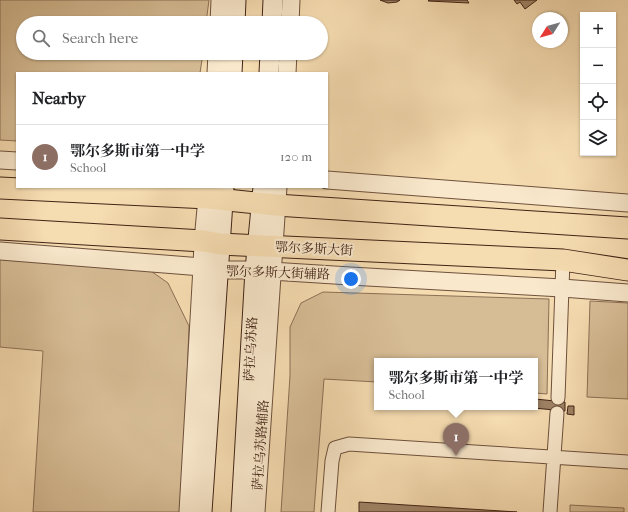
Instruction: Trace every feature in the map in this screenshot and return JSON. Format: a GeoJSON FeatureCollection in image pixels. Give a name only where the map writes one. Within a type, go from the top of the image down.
{"type":"FeatureCollection","features":[{"type":"Feature","properties":{"kind":"main road"},"geometry":{"type":"LineString","coordinates":[[235,16],[236,0]]}},
{"type":"Feature","properties":{"kind":"main road"},"geometry":{"type":"LineString","coordinates":[[272,16],[273,0]]}},
{"type":"Feature","properties":{"kind":"main road"},"geometry":{"type":"LineString","coordinates":[[232,72],[233,60]]}},
{"type":"Feature","properties":{"kind":"main road"},"geometry":{"type":"LineString","coordinates":[[269,72],[270,60]]}},
{"type":"Feature","properties":{"kind":"main road"},"geometry":{"type":"LineString","coordinates":[[0,188],[216,193],[269,196],[628,228]]}},
{"type":"Feature","properties":{"kind":"main road"},"geometry":{"type":"LineString","coordinates":[[202,512],[212,242],[216,193]]}},
{"type":"Feature","properties":{"kind":"main road","name":"萨拉乌苏路"},"geometry":{"type":"LineString","coordinates":[[241,512],[264,271],[269,196]]}},
{"type":"Feature","properties":{"kind":"main road","name":"鄂尔多斯大街"},"geometry":{"type":"LineString","coordinates":[[0,229],[265,246],[563,260],[628,270]]}},
{"type":"Feature","properties":{"kind":"street"},"geometry":{"type":"LineString","coordinates":[[219,16],[220,0]]}},
{"type":"Feature","properties":{"kind":"street"},"geometry":{"type":"LineString","coordinates":[[290,16],[291,0]]}},
{"type":"Feature","properties":{"kind":"street"},"geometry":{"type":"LineString","coordinates":[[216,72],[217,60]]}},
{"type":"Feature","properties":{"kind":"street"},"geometry":{"type":"LineString","coordinates":[[287,72],[288,60]]}},
{"type":"Feature","properties":{"kind":"street"},"geometry":{"type":"LineString","coordinates":[[0,160],[16,161]]}},
{"type":"Feature","properties":{"kind":"street"},"geometry":{"type":"LineString","coordinates":[[328,180],[628,203]]}},
{"type":"Feature","properties":{"kind":"street","name":"鄂尔多斯大街辅路"},"geometry":{"type":"LineString","coordinates":[[0,251],[211,268],[628,292]]}},
{"type":"Feature","properties":{"kind":"street"},"geometry":{"type":"LineString","coordinates":[[558,398],[563,260]]}},
{"type":"Feature","properties":{"kind":"street"},"geometry":{"type":"LineString","coordinates":[[188,512],[211,268]]}},
{"type":"Feature","properties":{"kind":"street","name":"萨拉乌苏路辅路"},"geometry":{"type":"LineString","coordinates":[[256,512],[264,271]]}},
{"type":"Feature","properties":{"kind":"street"},"geometry":{"type":"LineString","coordinates":[[550,512],[557,413]]}},
{"type":"Feature","properties":{"kind":"street"},"geometry":{"type":"LineString","coordinates":[[328,512],[332,461],[335,448],[349,444],[628,462]]}},
{"type":"Feature","properties":{"kind":"shaded area"},"geometry":{"type":"Polygon","coordinates":[[[0,0],[209,0],[207,16],[16,16],[16,60],[202,60],[200,72],[16,72],[16,141],[0,140],[0,0]]]}},
{"type":"Feature","properties":{"kind":"shaded area"},"geometry":{"type":"Polygon","coordinates":[[[0,254],[141,264],[168,283],[189,326],[182,512],[33,512],[43,351],[0,347],[0,254]]]}},
{"type":"Feature","properties":{"kind":"shaded area"},"geometry":{"type":"Polygon","coordinates":[[[323,292],[549,299],[547,394],[538,393],[538,358],[374,358],[374,382],[324,379],[314,512],[281,512],[290,376],[290,327],[301,303],[323,292]]]}},
{"type":"Feature","properties":{"kind":"shaded area"},"geometry":{"type":"Polygon","coordinates":[[[590,301],[628,303],[628,399],[587,397],[590,301]]]}},
{"type":"Feature","properties":{"kind":"shaded area"},"geometry":{"type":"Polygon","coordinates":[[[570,505],[624,508],[624,512],[570,512],[570,505]]]}},
{"type":"Feature","properties":{"kind":"building"},"geometry":{"type":"Polygon","coordinates":[[[380,0],[400,0],[397,2],[388,3],[380,0]]]}},
{"type":"Feature","properties":{"kind":"building"},"geometry":{"type":"Polygon","coordinates":[[[467,0],[469,3],[428,1],[467,0]]]}},
{"type":"Feature","properties":{"kind":"building"},"geometry":{"type":"Polygon","coordinates":[[[514,0],[537,0],[525,9],[520,2],[517,4],[514,0]]]}},
{"type":"Feature","properties":{"kind":"building"},"geometry":{"type":"Polygon","coordinates":[[[538,399],[565,402],[565,411],[538,408],[538,399]]]}},
{"type":"Feature","properties":{"kind":"building"},"geometry":{"type":"Polygon","coordinates":[[[568,406],[574,406],[574,415],[567,414],[568,406]]]}},
{"type":"Feature","properties":{"kind":"building"},"geometry":{"type":"Polygon","coordinates":[[[359,502],[517,512],[359,512],[359,502]]]}},
{"type":"Feature","properties":{"kind":"place","name":"鄂尔多斯市第一中学"},"geometry":{"type":"Point","coordinates":[456,456]}}]}
